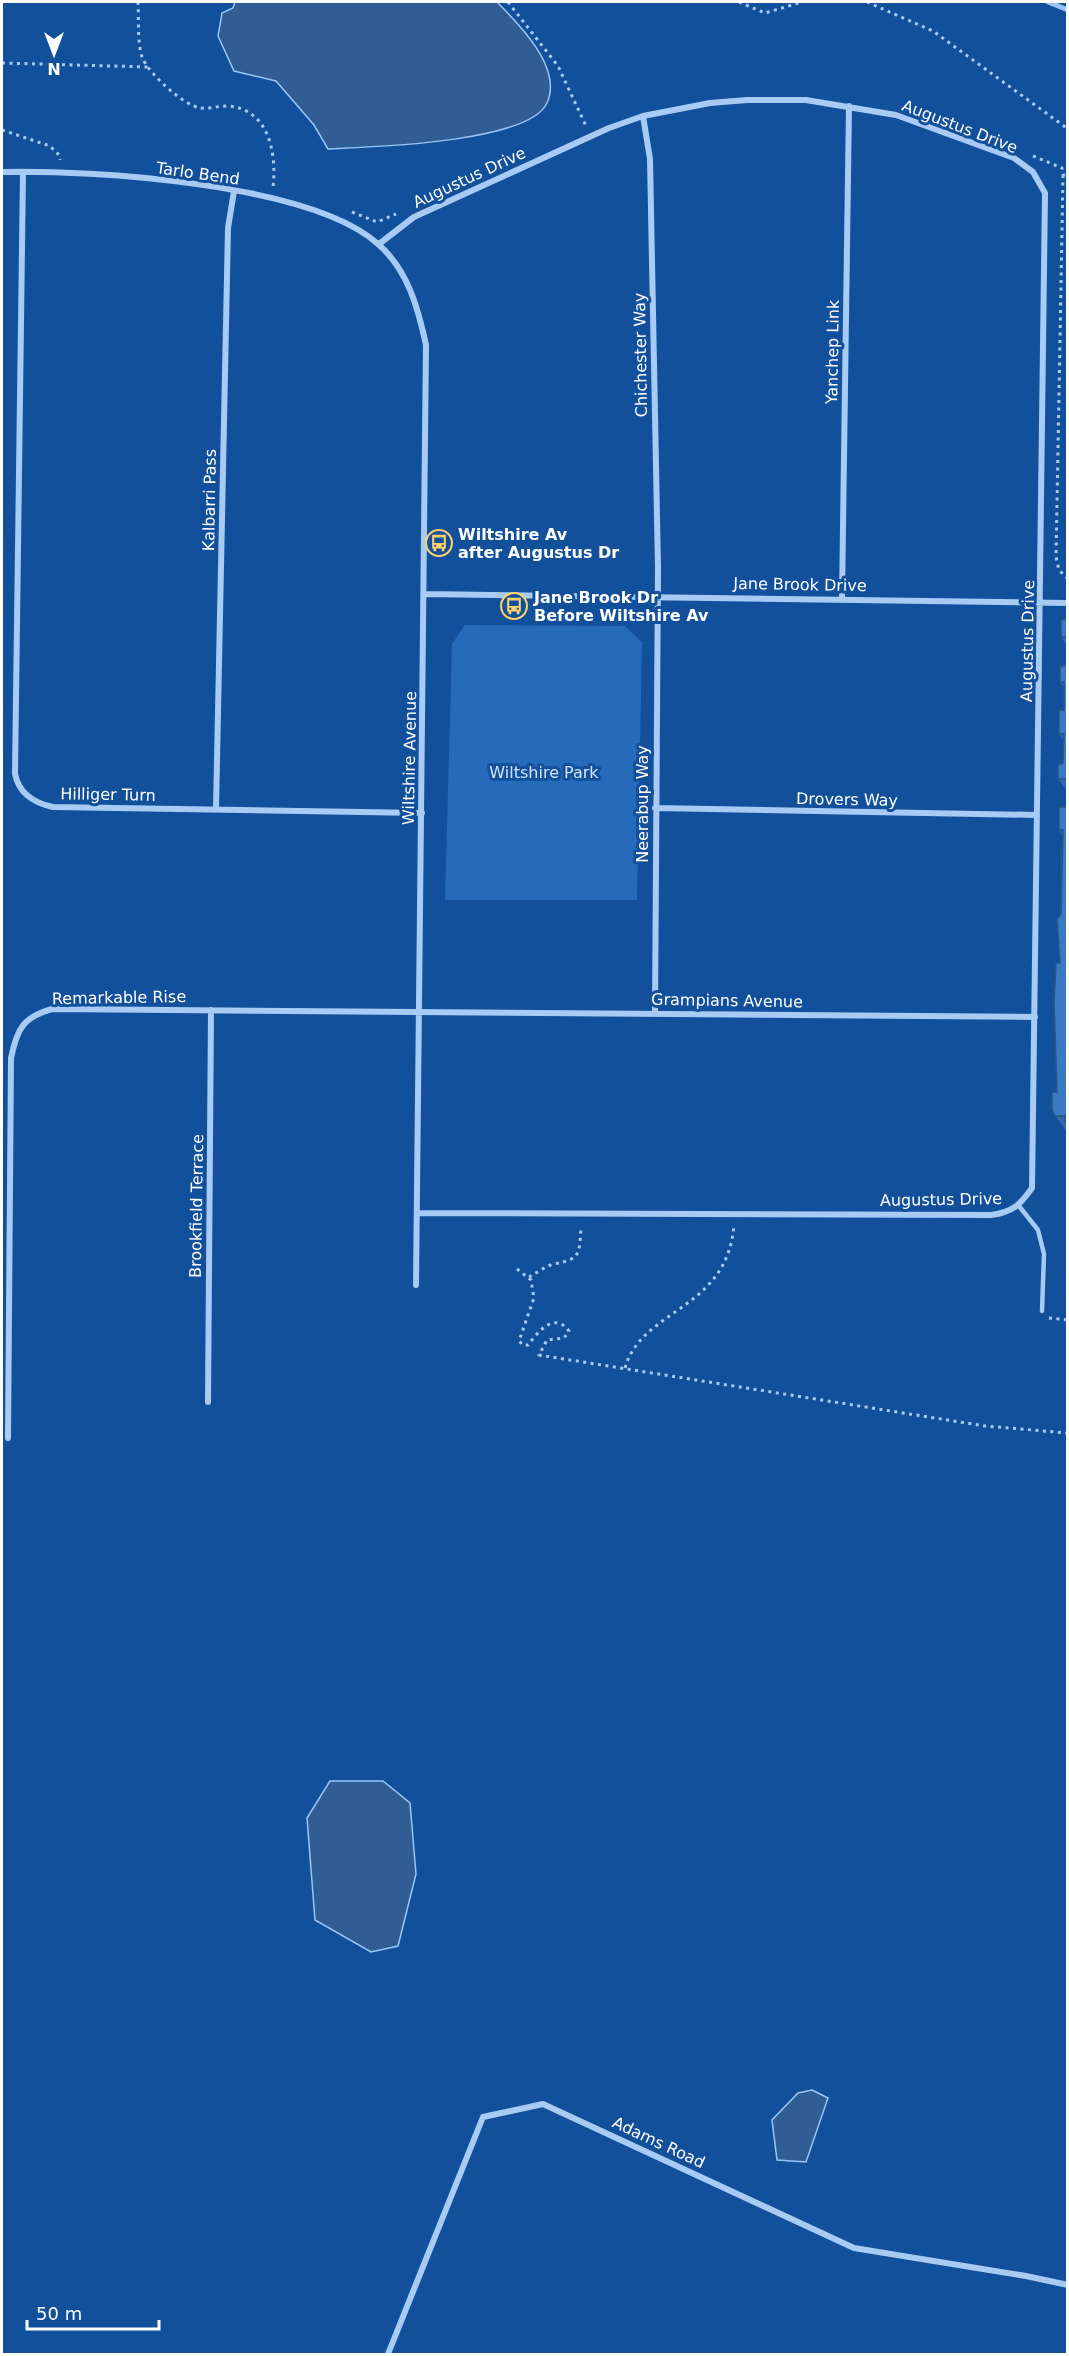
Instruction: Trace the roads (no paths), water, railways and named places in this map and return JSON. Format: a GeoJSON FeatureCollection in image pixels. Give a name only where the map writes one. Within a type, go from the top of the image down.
{"type":"FeatureCollection","features":[{"type":"Feature","properties":{"kind":"street","name":"Augustus Drive"},"geometry":{"type":"LineString","coordinates":[[379,244],[414,217],[562,148],[643,116],[710,103],[747,99],[806,100],[896,115],[1014,158],[1033,172],[1045,193],[1034,1176],[1032,1188],[1019,1206],[1008,1212],[991,1215],[417,1213]]}},
{"type":"Feature","properties":{"kind":"street","name":"Yanchep Link"},"geometry":{"type":"LineString","coordinates":[[842,598],[849,106]]}},
{"type":"Feature","properties":{"kind":"street","name":"Chichester Way"},"geometry":{"type":"LineString","coordinates":[[643,116],[650,159],[658,595]]}},
{"type":"Feature","properties":{"kind":"street","name":"Tarlo Bend"},"geometry":{"type":"LineString","coordinates":[[2,172],[149,179],[234,191],[324,212],[349,223],[379,244]]}},
{"type":"Feature","properties":{"kind":"street","name":"Hilliger Turn"},"geometry":{"type":"LineString","coordinates":[[23,172],[16,780],[33,801],[53,807],[422,813]]}},
{"type":"Feature","properties":{"kind":"street","name":"Kalbarri Pass"},"geometry":{"type":"LineString","coordinates":[[216,809],[228,228],[234,191]]}},
{"type":"Feature","properties":{"kind":"street","name":"Wiltshire Avenue"},"geometry":{"type":"LineString","coordinates":[[379,244],[411,290],[426,345],[416,1285]]}},
{"type":"Feature","properties":{"kind":"street","name":"Jane Brook Drive"},"geometry":{"type":"LineString","coordinates":[[425,594],[658,595],[1068,603]]}},
{"type":"Feature","properties":{"kind":"street","name":"Neerabup Way"},"geometry":{"type":"LineString","coordinates":[[655,1012],[658,595]]}},
{"type":"Feature","properties":{"kind":"street","name":"Drovers Way"},"geometry":{"type":"LineString","coordinates":[[655,808],[1037,815]]}},
{"type":"Feature","properties":{"kind":"street","name":"Remarkable Rise"},"geometry":{"type":"LineString","coordinates":[[8,1438],[11,1058],[15,1039],[24,1022],[34,1014],[52,1009],[420,1011]]}},
{"type":"Feature","properties":{"kind":"street","name":"Brookfield Terrace"},"geometry":{"type":"LineString","coordinates":[[208,1402],[211,1010]]}},
{"type":"Feature","properties":{"kind":"street","name":"Grampians Avenue"},"geometry":{"type":"LineString","coordinates":[[420,1011],[1035,1017]]}},
{"type":"Feature","properties":{"kind":"street","name":"Adams Road"},"geometry":{"type":"LineString","coordinates":[[388,2355],[483,2117],[543,2104],[854,2248],[1068,2285]]}},
{"type":"Feature","properties":{"kind":"lane"},"geometry":{"type":"LineString","coordinates":[[1019,1206],[1038,1230],[1044,1254],[1044,1312]]}},
{"type":"Feature","properties":{"kind":"waterway"},"geometry":{"type":"LineString","coordinates":[[1048,2],[1068,10]]}},
{"type":"Feature","properties":{"kind":"place","name":"Wiltshire Av after Augustus Dr"},"geometry":{"type":"Point","coordinates":[439,543]}},
{"type":"Feature","properties":{"kind":"place","name":"Jane Brook Dr Before Wiltshire Av"},"geometry":{"type":"Point","coordinates":[514,606]}},
{"type":"Feature","properties":{"kind":"park label","name":"Wiltshire Park"},"geometry":{"type":"Point","coordinates":[544,772]}}]}
